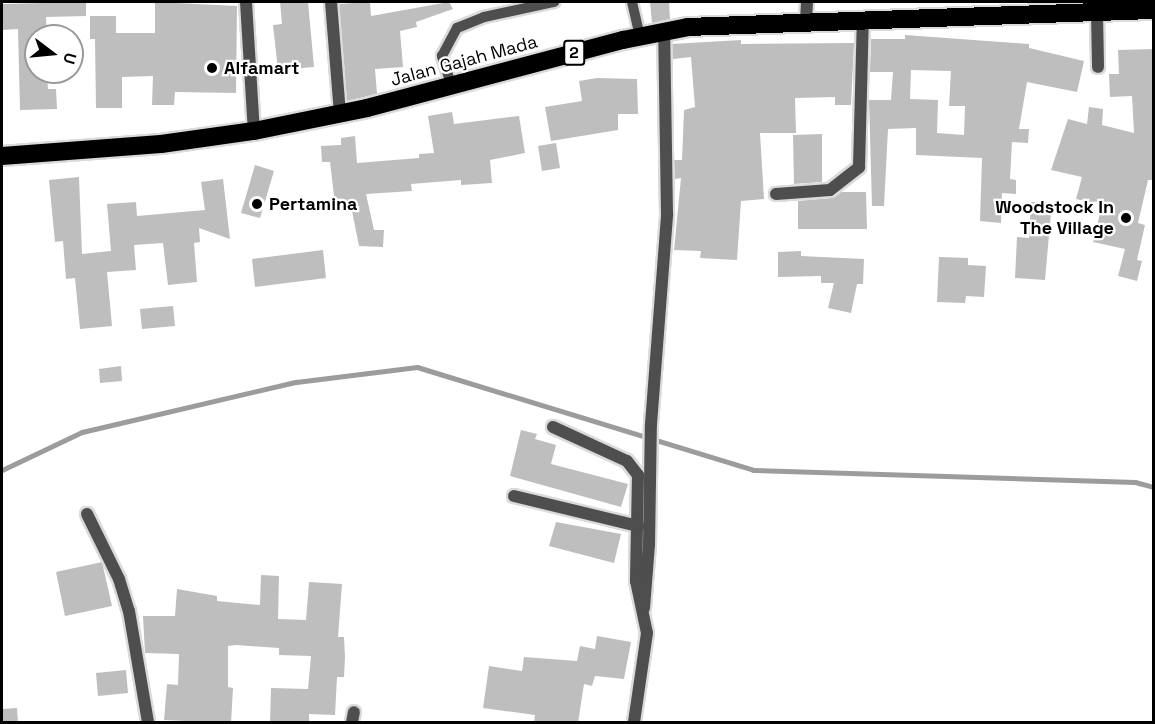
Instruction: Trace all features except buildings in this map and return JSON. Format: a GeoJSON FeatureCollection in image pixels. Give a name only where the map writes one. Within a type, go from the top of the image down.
{"type":"FeatureCollection","features":[{"type":"Feature","properties":{"kind":"highway","name":"Jalan Gajah Mada"},"geometry":{"type":"LineString","coordinates":[[2,156],[150,145],[254,131],[452,87],[663,30],[1052,8],[1097,13],[1154,10]]}},
{"type":"Feature","properties":{"kind":"street"},"geometry":{"type":"LineString","coordinates":[[246,2],[254,131]]}},
{"type":"Feature","properties":{"kind":"street"},"geometry":{"type":"LineString","coordinates":[[331,2],[340,112]]}},
{"type":"Feature","properties":{"kind":"street"},"geometry":{"type":"LineString","coordinates":[[806,21],[807,2]]}},
{"type":"Feature","properties":{"kind":"street"},"geometry":{"type":"LineString","coordinates":[[1097,13],[1098,68]]}},
{"type":"Feature","properties":{"kind":"street"},"geometry":{"type":"LineString","coordinates":[[776,194],[830,190],[859,167],[863,19]]}},
{"type":"Feature","properties":{"kind":"street"},"geometry":{"type":"LineString","coordinates":[[644,608],[649,545],[651,424],[667,214],[663,30]]}},
{"type":"Feature","properties":{"kind":"street"},"geometry":{"type":"LineString","coordinates":[[553,427],[635,467],[638,526],[636,581],[644,608],[647,633],[634,723]]}},
{"type":"Feature","properties":{"kind":"street"},"geometry":{"type":"LineString","coordinates":[[514,496],[638,526]]}},
{"type":"Feature","properties":{"kind":"street"},"geometry":{"type":"LineString","coordinates":[[87,514],[127,604],[148,723]]}},
{"type":"Feature","properties":{"kind":"lane"},"geometry":{"type":"LineString","coordinates":[[452,87],[442,56],[457,28],[484,17],[554,2]]}},
{"type":"Feature","properties":{"kind":"lane"},"geometry":{"type":"LineString","coordinates":[[632,2],[640,36]]}},
{"type":"Feature","properties":{"kind":"waterway"},"geometry":{"type":"LineString","coordinates":[[2,470],[82,432],[296,382],[417,367],[753,470],[1135,482],[1154,487]]}},
{"type":"Feature","properties":{"kind":"place","name":"Alfamart"},"geometry":{"type":"Point","coordinates":[212,68]}},
{"type":"Feature","properties":{"kind":"place","name":"Pertamina"},"geometry":{"type":"Point","coordinates":[257,204]}},
{"type":"Feature","properties":{"kind":"place","name":"Woodstock In The Village"},"geometry":{"type":"Point","coordinates":[1126,218]}}]}
